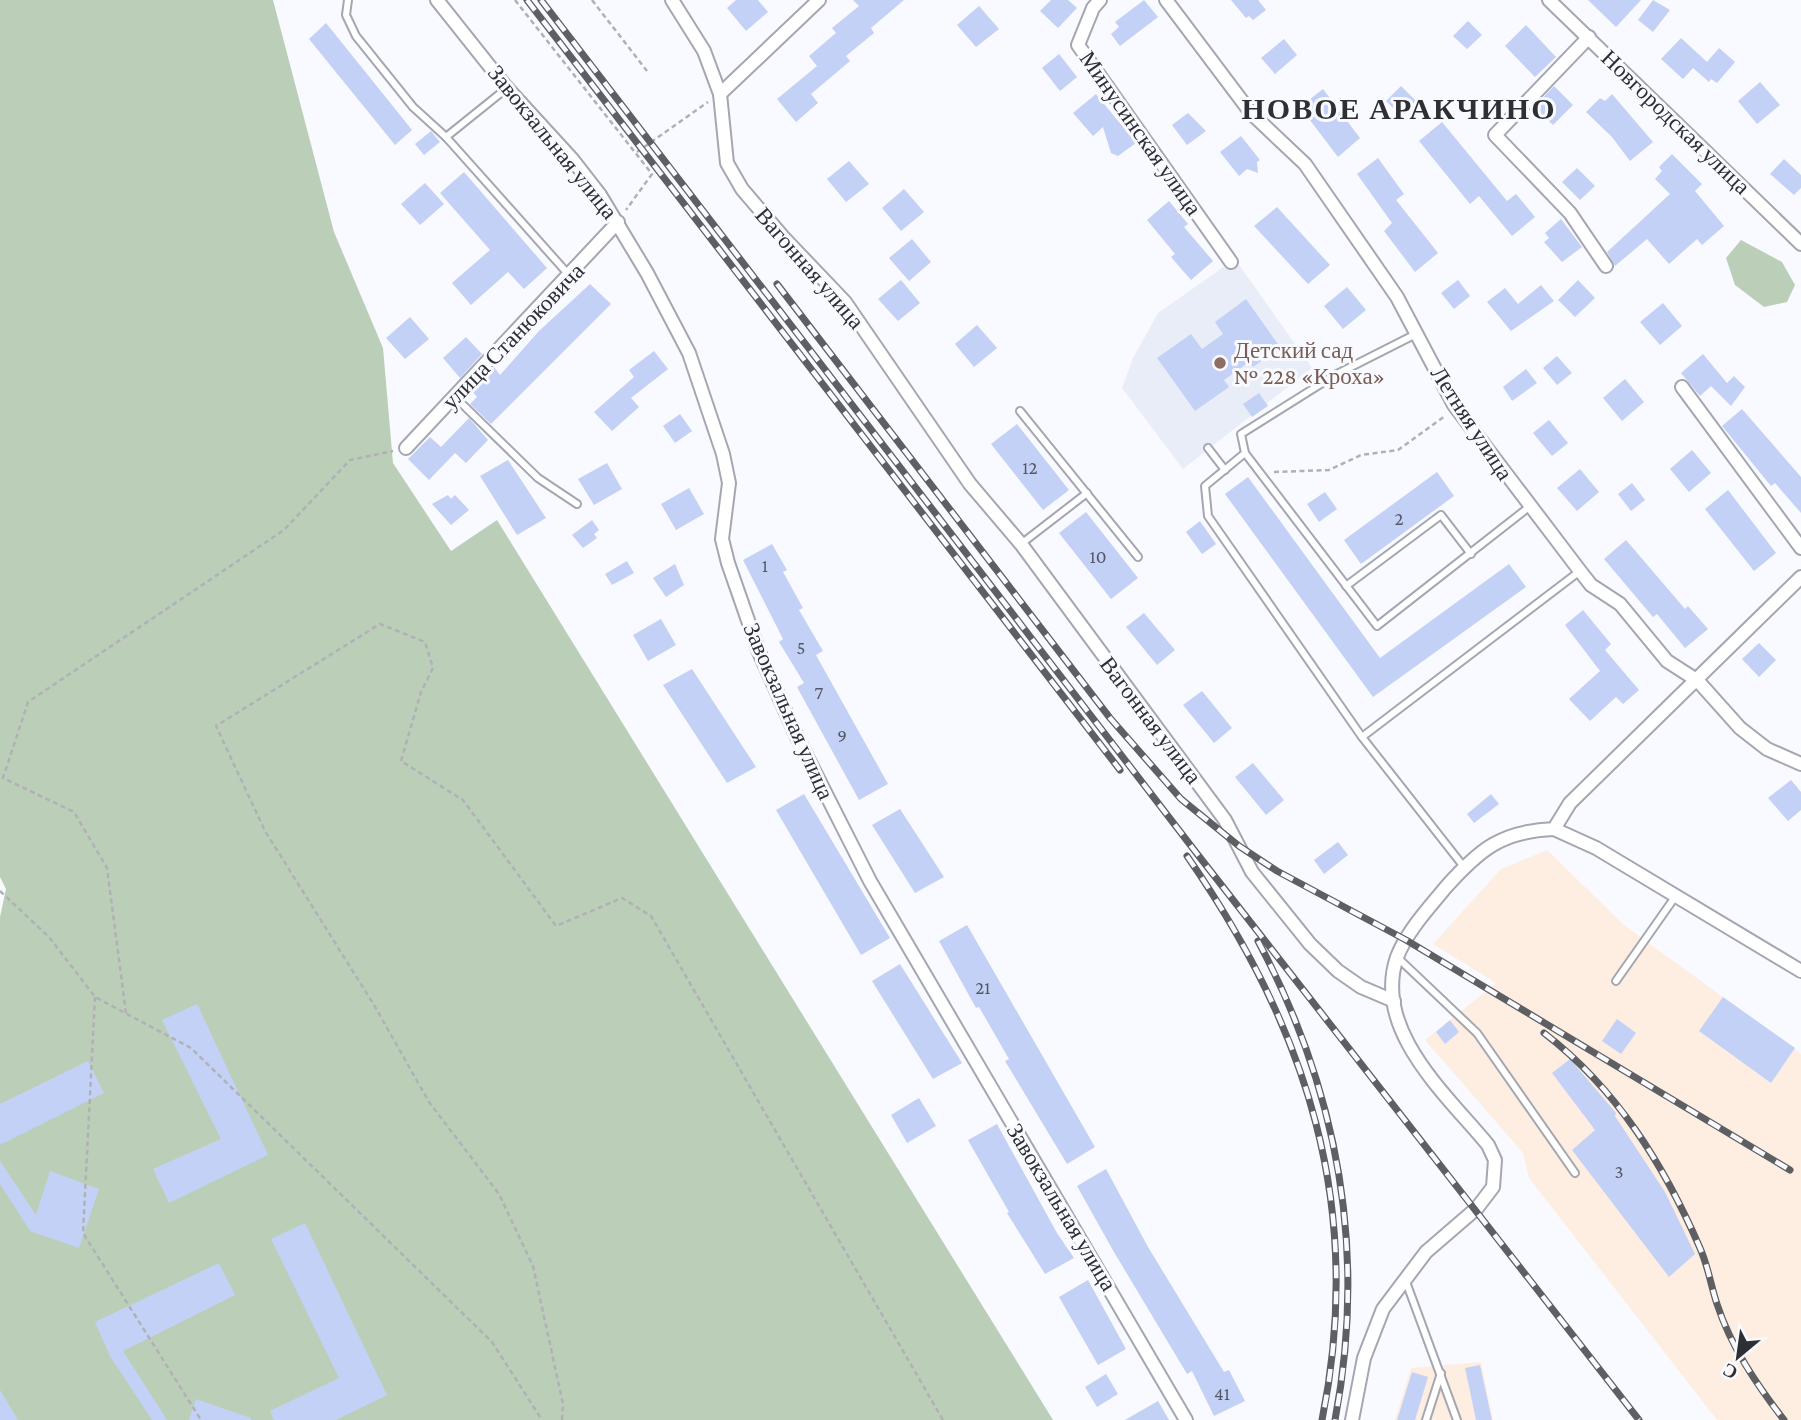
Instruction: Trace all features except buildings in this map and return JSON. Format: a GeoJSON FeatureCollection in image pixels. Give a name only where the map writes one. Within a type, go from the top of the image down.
{"type":"FeatureCollection","features":[{"type":"Feature","properties":{"kind":"street","name":"Завокзальная улица"},"geometry":{"type":"LineString","coordinates":[[437,0],[506,88],[572,159],[618,222],[689,353],[723,454],[729,483],[722,539],[759,653],[797,737],[870,881],[1186,1420]]}},
{"type":"Feature","properties":{"kind":"street","name":"Вагонная улица"},"geometry":{"type":"LineString","coordinates":[[672,0],[704,51],[720,94],[727,163],[742,189],[845,302],[970,484],[1021,544],[1225,820],[1252,872],[1310,944],[1338,971],[1361,987],[1394,1001]]}},
{"type":"Feature","properties":{"kind":"street"},"geometry":{"type":"LineString","coordinates":[[720,94],[819,0]]}},
{"type":"Feature","properties":{"kind":"street","name":"Минусинская улица"},"geometry":{"type":"LineString","coordinates":[[1100,0],[1078,45],[1231,262]]}},
{"type":"Feature","properties":{"kind":"street","name":"Летняя улица"},"geometry":{"type":"LineString","coordinates":[[1166,0],[1251,113],[1305,164],[1397,297],[1456,408],[1591,585],[1620,604],[1667,661],[1698,681],[1740,728],[1767,748],[1801,764]]}},
{"type":"Feature","properties":{"kind":"street","name":"Новгородская улица"},"geometry":{"type":"LineString","coordinates":[[1549,0],[1801,244]]}},
{"type":"Feature","properties":{"kind":"street"},"geometry":{"type":"LineString","coordinates":[[1589,37],[1495,135],[1570,213],[1606,267]]}},
{"type":"Feature","properties":{"kind":"street","name":"улица Станюковича"},"geometry":{"type":"LineString","coordinates":[[406,448],[618,222]]}},
{"type":"Feature","properties":{"kind":"street"},"geometry":{"type":"LineString","coordinates":[[1682,387],[1801,548]]}},
{"type":"Feature","properties":{"kind":"street"},"geometry":{"type":"LineString","coordinates":[[1554,829],[1570,803],[1698,681],[1801,577]]}},
{"type":"Feature","properties":{"kind":"street"},"geometry":{"type":"LineString","coordinates":[[1352,1420],[1372,1332],[1383,1309],[1426,1252],[1484,1201],[1496,1174],[1488,1145],[1416,1058],[1402,1031],[1394,1001],[1397,957],[1425,912],[1464,867],[1505,836],[1528,830],[1554,829],[1596,848],[1801,971]]}},
{"type":"Feature","properties":{"kind":"lane"},"geometry":{"type":"LineString","coordinates":[[348,0],[346,15],[356,37],[413,107],[446,137],[570,276]]}},
{"type":"Feature","properties":{"kind":"lane"},"geometry":{"type":"LineString","coordinates":[[446,137],[506,88]]}},
{"type":"Feature","properties":{"kind":"lane"},"geometry":{"type":"LineString","coordinates":[[1416,334],[1335,375],[1241,434],[1245,453],[1377,626],[1529,507]]}},
{"type":"Feature","properties":{"kind":"lane"},"geometry":{"type":"LineString","coordinates":[[455,397],[538,478],[577,503]]}},
{"type":"Feature","properties":{"kind":"lane"},"geometry":{"type":"LineString","coordinates":[[1020,411],[1138,557]]}},
{"type":"Feature","properties":{"kind":"lane"},"geometry":{"type":"LineString","coordinates":[[1208,448],[1225,470]]}},
{"type":"Feature","properties":{"kind":"lane"},"geometry":{"type":"LineString","coordinates":[[1245,453],[1205,486],[1208,516],[1362,737],[1464,867]]}},
{"type":"Feature","properties":{"kind":"lane"},"geometry":{"type":"LineString","coordinates":[[1021,544],[1087,493]]}},
{"type":"Feature","properties":{"kind":"lane"},"geometry":{"type":"LineString","coordinates":[[1346,586],[1441,515],[1471,554]]}},
{"type":"Feature","properties":{"kind":"lane"},"geometry":{"type":"LineString","coordinates":[[1362,737],[1580,571]]}},
{"type":"Feature","properties":{"kind":"lane"},"geometry":{"type":"LineString","coordinates":[[1616,981],[1675,897]]}},
{"type":"Feature","properties":{"kind":"lane"},"geometry":{"type":"LineString","coordinates":[[1397,957],[1477,1033],[1575,1174]]}},
{"type":"Feature","properties":{"kind":"lane"},"geometry":{"type":"LineString","coordinates":[[1405,1277],[1457,1420]]}},
{"type":"Feature","properties":{"kind":"lane"},"geometry":{"type":"LineString","coordinates":[[1426,1420],[1441,1373]]}},
{"type":"Feature","properties":{"kind":"path"},"geometry":{"type":"LineString","coordinates":[[515,0],[652,174],[618,222]]}},
{"type":"Feature","properties":{"kind":"path"},"geometry":{"type":"LineString","coordinates":[[592,0],[646,71]]}},
{"type":"Feature","properties":{"kind":"path"},"geometry":{"type":"LineString","coordinates":[[635,153],[720,94]]}},
{"type":"Feature","properties":{"kind":"path"},"geometry":{"type":"LineString","coordinates":[[1262,475],[1280,471],[1329,470],[1361,455],[1398,450],[1456,408]]}},
{"type":"Feature","properties":{"kind":"path"},"geometry":{"type":"LineString","coordinates":[[126,1013],[107,868],[74,812],[3,778],[28,702],[284,530],[350,460],[406,448]]}},
{"type":"Feature","properties":{"kind":"path"},"geometry":{"type":"LineString","coordinates":[[562,1420],[563,1404],[533,1266],[499,1194],[429,1102],[374,1005],[265,831],[216,726],[380,624],[425,642],[433,668],[421,692],[401,761],[463,800],[556,926],[622,898],[651,916],[943,1420]]}},
{"type":"Feature","properties":{"kind":"path"},"geometry":{"type":"LineString","coordinates":[[0,891],[49,937],[95,997],[191,1048],[454,1304],[492,1342],[542,1420]]}},
{"type":"Feature","properties":{"kind":"path"},"geometry":{"type":"LineString","coordinates":[[95,997],[83,1233],[201,1420]]}},
{"type":"Feature","properties":{"kind":"shaded area","name":"Детский сад № 228 «Кроха»"},"geometry":{"type":"Polygon","coordinates":[[[1235,259],[1312,368],[1183,469],[1122,388],[1133,358],[1158,313],[1235,259]]]}},
{"type":"Feature","properties":{"kind":"shaded area"},"geometry":{"type":"Polygon","coordinates":[[[1547,850],[1624,925],[1801,1054],[1801,1420],[1717,1420],[1529,1178],[1523,1153],[1425,1040],[1496,983],[1433,944],[1501,869],[1547,850]]]}},
{"type":"Feature","properties":{"kind":"shaded area"},"geometry":{"type":"Polygon","coordinates":[[[1481,1362],[1493,1420],[1395,1420],[1411,1368],[1481,1362]]]}},
{"type":"Feature","properties":{"kind":"green space"},"geometry":{"type":"Polygon","coordinates":[[[0,0],[273,0],[334,232],[383,348],[393,463],[451,551],[497,520],[1053,1420],[0,1420],[0,917],[6,889],[0,877],[0,0]]]}},
{"type":"Feature","properties":{"kind":"green space"},"geometry":{"type":"Polygon","coordinates":[[[1741,240],[1782,262],[1795,285],[1787,302],[1764,307],[1735,285],[1726,258],[1741,240]]]}},
{"type":"Feature","properties":{"kind":"railway"},"geometry":{"type":"LineString","coordinates":[[527,0],[1120,770]]}},
{"type":"Feature","properties":{"kind":"railway"},"geometry":{"type":"LineString","coordinates":[[541,0],[1198,855],[1639,1420]]}},
{"type":"Feature","properties":{"kind":"railway"},"geometry":{"type":"LineString","coordinates":[[777,284],[1110,718],[1181,799],[1239,846],[1277,871],[1406,940],[1790,1170]]}},
{"type":"Feature","properties":{"kind":"railway"},"geometry":{"type":"LineString","coordinates":[[1187,856],[1229,921],[1265,988],[1294,1055],[1316,1124],[1330,1194],[1336,1267],[1334,1342],[1322,1420]]}},
{"type":"Feature","properties":{"kind":"railway"},"geometry":{"type":"LineString","coordinates":[[1258,941],[1286,998],[1308,1056],[1326,1114],[1338,1174],[1346,1234],[1348,1295],[1344,1357],[1335,1420]]}},
{"type":"Feature","properties":{"kind":"railway"},"geometry":{"type":"LineString","coordinates":[[1544,1033],[1594,1079],[1636,1130],[1654,1158],[1700,1248],[1717,1304],[1737,1350],[1784,1420]]}},
{"type":"Feature","properties":{"kind":"place","name":"Детский сад № 228 «Кроха»"},"geometry":{"type":"Point","coordinates":[1220,363]}},
{"type":"Feature","properties":{"kind":"district","name":"НОВОЕ АРАКЧИНО"},"geometry":{"type":"Point","coordinates":[1399,109]}}]}
